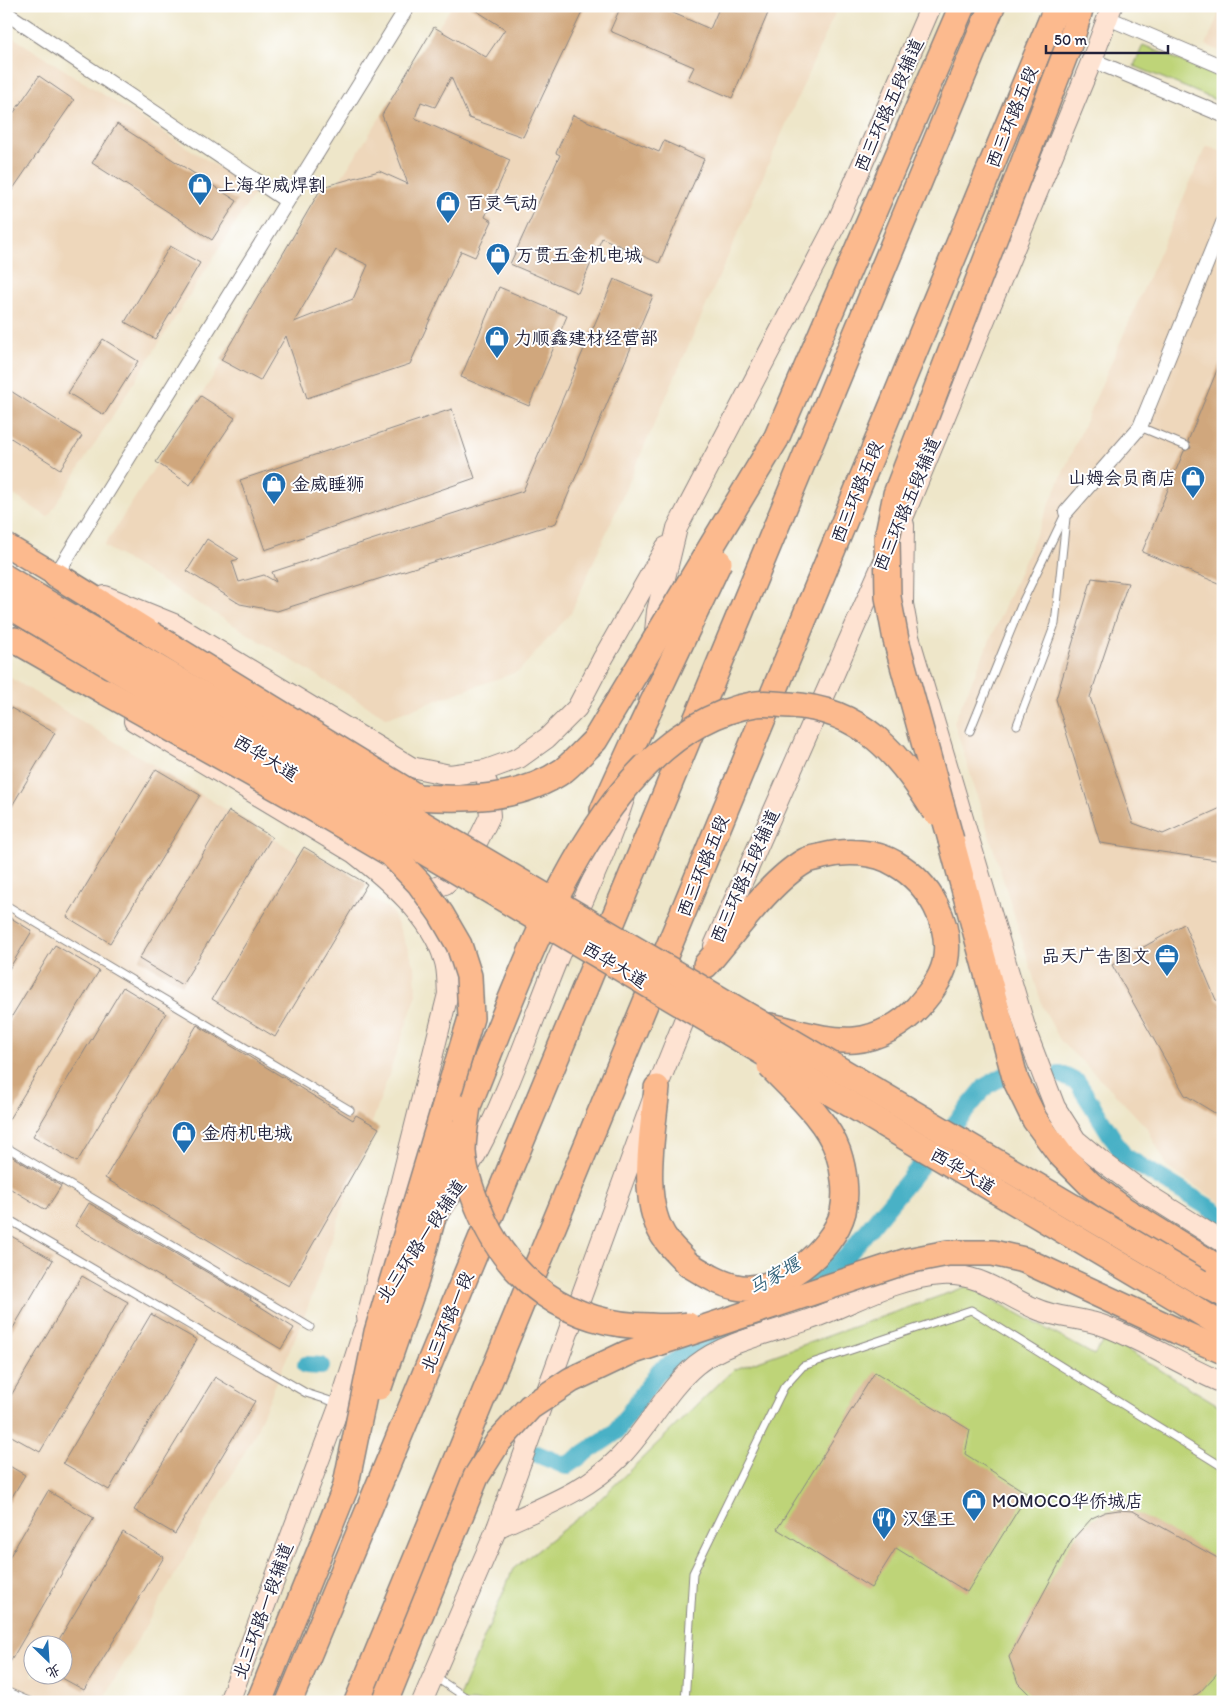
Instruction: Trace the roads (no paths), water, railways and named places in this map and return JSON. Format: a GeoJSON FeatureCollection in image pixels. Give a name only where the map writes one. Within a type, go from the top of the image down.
{"type":"FeatureCollection","features":[{"type":"Feature","properties":{"kind":"highway"},"geometry":{"type":"LineString","coordinates":[[259,1702],[345,1489],[416,1280],[440,1191],[468,1106],[541,926],[591,835],[776,439],[962,6]]}},
{"type":"Feature","properties":{"kind":"highway","name":"北三环路一段"},"geometry":{"type":"LineString","coordinates":[[289,1702],[992,6]]}},
{"type":"Feature","properties":{"kind":"highway","name":"西三环路五段"},"geometry":{"type":"LineString","coordinates":[[357,1702],[1057,6]]}},
{"type":"Feature","properties":{"kind":"highway"},"geometry":{"type":"LineString","coordinates":[[1080,6],[1072,37],[896,494],[887,538],[888,597],[896,640],[952,840],[1016,1081],[1035,1120],[1060,1154],[1091,1185],[1126,1211],[1214,1265]]}},
{"type":"Feature","properties":{"kind":"highway"},"geometry":{"type":"LineString","coordinates":[[338,787],[417,797],[454,799],[503,795],[538,784],[564,770],[595,740],[776,439]]}},
{"type":"Feature","properties":{"kind":"highway"},"geometry":{"type":"LineString","coordinates":[[56,575],[417,797]]}},
{"type":"Feature","properties":{"kind":"highway","name":"西华大道"},"geometry":{"type":"LineString","coordinates":[[6,578],[34,608],[756,1034],[1223,1326]]}},
{"type":"Feature","properties":{"kind":"highway","name":"西华大道"},"geometry":{"type":"LineString","coordinates":[[6,604],[34,608]]}},
{"type":"Feature","properties":{"kind":"highway"},"geometry":{"type":"LineString","coordinates":[[9,643],[104,691],[391,854]]}},
{"type":"Feature","properties":{"kind":"highway"},"geometry":{"type":"LineString","coordinates":[[246,692],[290,759]]}},
{"type":"Feature","properties":{"kind":"highway"},"geometry":{"type":"LineString","coordinates":[[591,835],[621,791],[663,748],[714,716],[757,703],[813,706],[854,722],[887,746],[914,777],[952,840]]}},
{"type":"Feature","properties":{"kind":"highway"},"geometry":{"type":"LineString","coordinates":[[212,753],[290,759]]}},
{"type":"Feature","properties":{"kind":"highway"},"geometry":{"type":"LineString","coordinates":[[338,787],[391,854],[419,883],[441,914],[458,945],[469,976],[471,1018],[377,1332],[345,1489]]}},
{"type":"Feature","properties":{"kind":"highway"},"geometry":{"type":"LineString","coordinates":[[706,965],[774,885],[805,861],[837,852],[867,853],[896,863],[921,884],[939,909],[946,936],[945,963],[933,990],[913,1013],[887,1031],[857,1040],[829,1040],[756,1034]]}},
{"type":"Feature","properties":{"kind":"highway"},"geometry":{"type":"LineString","coordinates":[[658,1088],[649,1182],[654,1213],[666,1240],[688,1264],[712,1279],[737,1288],[762,1285],[787,1277],[811,1260],[830,1238],[843,1212],[844,1180],[838,1150],[818,1116],[756,1034]]}},
{"type":"Feature","properties":{"kind":"highway","name":"西华大道"},"geometry":{"type":"LineString","coordinates":[[756,1034],[1214,1265],[1223,1294]]}},
{"type":"Feature","properties":{"kind":"highway"},"geometry":{"type":"LineString","coordinates":[[468,1106],[464,1152],[472,1192],[482,1219],[502,1253],[516,1271],[542,1294],[570,1309],[609,1324],[678,1327],[759,1310]]}},
{"type":"Feature","properties":{"kind":"highway"},"geometry":{"type":"LineString","coordinates":[[384,1702],[476,1478],[498,1442],[530,1407],[571,1380],[628,1354],[907,1261],[948,1254],[993,1253],[1024,1260],[1223,1351]]}},
{"type":"Feature","properties":{"kind":"main road","name":"西三环路五段辅道"},"geometry":{"type":"LineString","coordinates":[[572,926],[616,824],[645,730],[657,611],[677,528],[839,218],[932,6]]}},
{"type":"Feature","properties":{"kind":"main road","name":"西三环路五段辅道"},"geometry":{"type":"LineString","coordinates":[[658,1088],[706,965],[905,513],[1092,60],[1110,12]]}},
{"type":"Feature","properties":{"kind":"main road"},"geometry":{"type":"LineString","coordinates":[[905,513],[902,581],[903,604],[909,637],[1028,1037],[1055,1107],[1076,1140],[1142,1191],[1214,1265]]}},
{"type":"Feature","properties":{"kind":"main road"},"geometry":{"type":"LineString","coordinates":[[6,545],[56,575],[174,624],[411,767],[450,775],[486,770],[519,758],[547,738],[577,708],[677,528]]}},
{"type":"Feature","properties":{"kind":"main road"},"geometry":{"type":"LineString","coordinates":[[9,643],[118,712],[354,853],[380,873],[405,898],[430,929],[444,959],[448,994],[363,1332]]}},
{"type":"Feature","properties":{"kind":"main road"},"geometry":{"type":"LineString","coordinates":[[405,898],[445,884],[466,865],[490,816],[486,770]]}},
{"type":"Feature","properties":{"kind":"main road","name":"北三环路一段辅道"},"geometry":{"type":"LineString","coordinates":[[230,1702],[340,1404],[363,1332],[394,1275],[421,1234],[455,1194],[481,1148],[572,926]]}},
{"type":"Feature","properties":{"kind":"main road"},"geometry":{"type":"LineString","coordinates":[[422,1702],[497,1528],[658,1088]]}},
{"type":"Feature","properties":{"kind":"main road"},"geometry":{"type":"LineString","coordinates":[[497,1528],[568,1495],[598,1477],[620,1458],[697,1364],[724,1349],[821,1316],[875,1290],[906,1280],[942,1275],[964,1277],[992,1284],[1034,1308],[1056,1317],[1077,1318],[1106,1326],[1223,1383]]}},
{"type":"Feature","properties":{"kind":"street"},"geometry":{"type":"LineString","coordinates":[[56,575],[408,6]]}},
{"type":"Feature","properties":{"kind":"street"},"geometry":{"type":"LineString","coordinates":[[1110,12],[1223,67]]}},
{"type":"Feature","properties":{"kind":"street"},"geometry":{"type":"LineString","coordinates":[[6,13],[287,201]]}},
{"type":"Feature","properties":{"kind":"street"},"geometry":{"type":"LineString","coordinates":[[1092,60],[1223,115]]}},
{"type":"Feature","properties":{"kind":"street"},"geometry":{"type":"LineString","coordinates":[[1066,512],[1140,427],[1223,223]]}},
{"type":"Feature","properties":{"kind":"lane"},"geometry":{"type":"LineString","coordinates":[[1140,427],[1186,446]]}},
{"type":"Feature","properties":{"kind":"lane"},"geometry":{"type":"LineString","coordinates":[[1018,725],[1055,624],[1066,512]]}},
{"type":"Feature","properties":{"kind":"lane"},"geometry":{"type":"LineString","coordinates":[[970,731],[1022,604],[1066,512]]}},
{"type":"Feature","properties":{"kind":"lane"},"geometry":{"type":"LineString","coordinates":[[6,905],[350,1110]]}},
{"type":"Feature","properties":{"kind":"lane"},"geometry":{"type":"LineString","coordinates":[[6,1148],[310,1328]]}},
{"type":"Feature","properties":{"kind":"lane"},"geometry":{"type":"LineString","coordinates":[[6,1218],[306,1393],[340,1404]]}},
{"type":"Feature","properties":{"kind":"lane"},"geometry":{"type":"LineString","coordinates":[[685,1702],[693,1573],[784,1387],[803,1366],[970,1310],[1223,1467]]}},
{"type":"Feature","properties":{"kind":"lane"},"geometry":{"type":"LineString","coordinates":[[433,1676],[473,1702]]}},
{"type":"Feature","properties":{"kind":"lane"},"geometry":{"type":"LineString","coordinates":[[6,1691],[31,1702]]}},
{"type":"Feature","properties":{"kind":"waterway","name":"马家堰"},"geometry":{"type":"LineString","coordinates":[[1060,1074],[1078,1083],[1124,1156],[1223,1216]]}},
{"type":"Feature","properties":{"kind":"waterway","name":"马家堰"},"geometry":{"type":"LineString","coordinates":[[789,1292],[845,1258],[986,1086],[1004,1076]]}},
{"type":"Feature","properties":{"kind":"waterway","name":"马家堰"},"geometry":{"type":"LineString","coordinates":[[537,1454],[566,1466],[616,1432],[659,1371],[732,1326]]}},
{"type":"Feature","properties":{"kind":"waterway","name":"马家堰"},"geometry":{"type":"LineString","coordinates":[[306,1365],[321,1366]]}},
{"type":"Feature","properties":{"kind":"place","name":"上海华威焊割"},"geometry":{"type":"Point","coordinates":[200,206]}},
{"type":"Feature","properties":{"kind":"place","name":"百灵气动"},"geometry":{"type":"Point","coordinates":[448,224]}},
{"type":"Feature","properties":{"kind":"place","name":"万贯五金机电城"},"geometry":{"type":"Point","coordinates":[498,276]}},
{"type":"Feature","properties":{"kind":"place","name":"力顺鑫建材经营部"},"geometry":{"type":"Point","coordinates":[497,359]}},
{"type":"Feature","properties":{"kind":"place","name":"山姆会员商店"},"geometry":{"type":"Point","coordinates":[1193,499]}},
{"type":"Feature","properties":{"kind":"place","name":"金威睡狮"},"geometry":{"type":"Point","coordinates":[274,505]}},
{"type":"Feature","properties":{"kind":"place","name":"品天广告图文"},"geometry":{"type":"Point","coordinates":[1167,977]}},
{"type":"Feature","properties":{"kind":"place","name":"金府机电城"},"geometry":{"type":"Point","coordinates":[184,1154]}},
{"type":"Feature","properties":{"kind":"place","name":"MOMOCO华侨城店"},"geometry":{"type":"Point","coordinates":[974,1522]}},
{"type":"Feature","properties":{"kind":"place","name":"汉堡王"},"geometry":{"type":"Point","coordinates":[884,1540]}}]}
